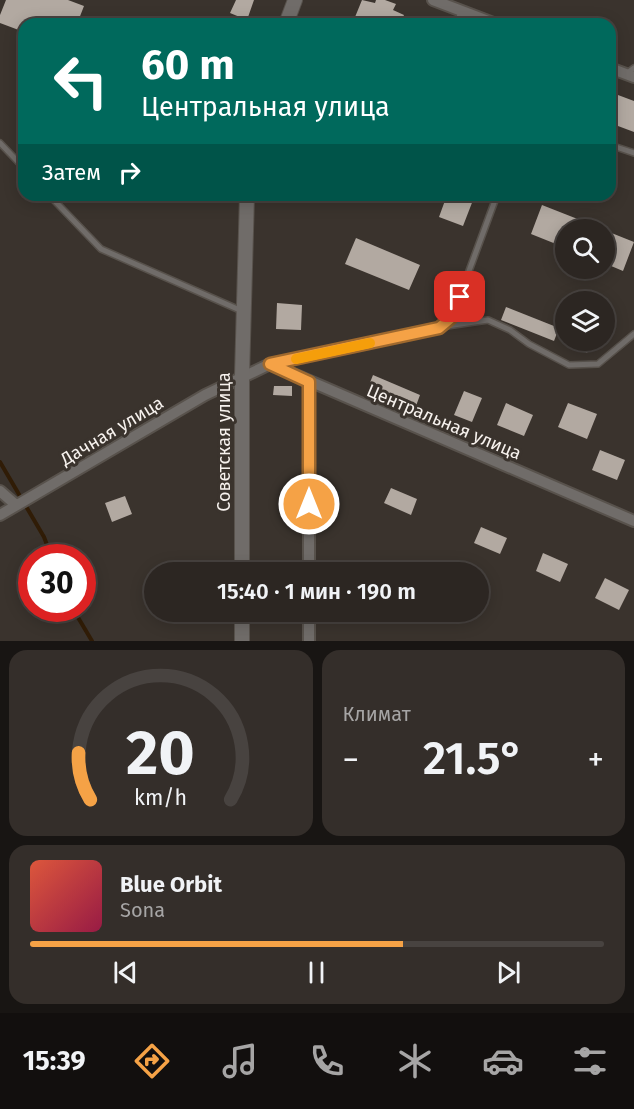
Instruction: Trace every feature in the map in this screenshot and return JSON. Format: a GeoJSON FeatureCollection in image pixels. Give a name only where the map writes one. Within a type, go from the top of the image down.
{"type":"FeatureCollection","features":[{"type":"Feature","properties":{"kind":"street"},"geometry":{"type":"LineString","coordinates":[[288,18],[295,0]]}},
{"type":"Feature","properties":{"kind":"street"},"geometry":{"type":"LineString","coordinates":[[433,0],[480,18]]}},
{"type":"Feature","properties":{"kind":"street"},"geometry":{"type":"LineString","coordinates":[[616,69],[631,73]]}},
{"type":"Feature","properties":{"kind":"street","name":"Советская улица"},"geometry":{"type":"LineString","coordinates":[[242,562],[242,376],[247,201]]}},
{"type":"Feature","properties":{"kind":"street"},"geometry":{"type":"LineString","coordinates":[[242,376],[270,364]]}},
{"type":"Feature","properties":{"kind":"street","name":"Центральная улица"},"geometry":{"type":"LineString","coordinates":[[270,364],[634,521]]}},
{"type":"Feature","properties":{"kind":"street","name":"Дачная улица"},"geometry":{"type":"LineString","coordinates":[[0,515],[205,395],[242,376]]}},
{"type":"Feature","properties":{"kind":"street"},"geometry":{"type":"LineString","coordinates":[[309,382],[309,562]]}},
{"type":"Feature","properties":{"kind":"street"},"geometry":{"type":"LineString","coordinates":[[1,494],[16,505]]}},
{"type":"Feature","properties":{"kind":"street"},"geometry":{"type":"LineString","coordinates":[[242,622],[242,641]]}},
{"type":"Feature","properties":{"kind":"street"},"geometry":{"type":"LineString","coordinates":[[309,622],[309,641]]}},
{"type":"Feature","properties":{"kind":"lane"},"geometry":{"type":"LineString","coordinates":[[459,18],[461,11]]}},
{"type":"Feature","properties":{"kind":"lane"},"geometry":{"type":"LineString","coordinates":[[0,143],[18,162]]}},
{"type":"Feature","properties":{"kind":"lane"},"geometry":{"type":"LineString","coordinates":[[616,147],[634,153]]}},
{"type":"Feature","properties":{"kind":"lane"},"geometry":{"type":"LineString","coordinates":[[55,201],[100,249],[244,312]]}},
{"type":"Feature","properties":{"kind":"lane"},"geometry":{"type":"LineString","coordinates":[[439,328],[452,317],[495,201]]}},
{"type":"Feature","properties":{"kind":"lane"},"geometry":{"type":"LineString","coordinates":[[270,364],[439,328],[488,320],[510,330],[529,344],[569,365],[598,364],[634,334]]}},
{"type":"Feature","properties":{"kind":"building"},"geometry":{"type":"Polygon","coordinates":[[[6,0],[68,0],[84,6],[79,18],[18,18],[18,30],[0,23],[0,15],[6,0]]]}},
{"type":"Feature","properties":{"kind":"building"},"geometry":{"type":"Polygon","coordinates":[[[236,0],[254,0],[248,18],[230,13],[236,0]]]}},
{"type":"Feature","properties":{"kind":"building"},"geometry":{"type":"Polygon","coordinates":[[[362,0],[375,3],[376,0],[385,0],[396,4],[393,10],[404,15],[403,18],[355,18],[362,0]]]}},
{"type":"Feature","properties":{"kind":"building"},"geometry":{"type":"Polygon","coordinates":[[[616,94],[634,101],[634,132],[616,125],[616,94]]]}},
{"type":"Feature","properties":{"kind":"building"},"geometry":{"type":"Polygon","coordinates":[[[445,201],[473,201],[463,226],[439,217],[445,201]]]}},
{"type":"Feature","properties":{"kind":"building"},"geometry":{"type":"Polygon","coordinates":[[[542,205],[578,219],[555,219],[555,244],[531,234],[542,205]]]}},
{"type":"Feature","properties":{"kind":"building"},"geometry":{"type":"Polygon","coordinates":[[[615,234],[634,242],[623,271],[615,268],[615,234]]]}},
{"type":"Feature","properties":{"kind":"building"},"geometry":{"type":"Polygon","coordinates":[[[356,238],[420,265],[409,290],[345,264],[356,238]]]}},
{"type":"Feature","properties":{"kind":"building"},"geometry":{"type":"Polygon","coordinates":[[[277,303],[302,305],[301,330],[276,329],[277,303]]]}},
{"type":"Feature","properties":{"kind":"building"},"geometry":{"type":"Polygon","coordinates":[[[506,307],[555,326],[555,338],[554,341],[501,320],[506,307]]]}},
{"type":"Feature","properties":{"kind":"building"},"geometry":{"type":"Polygon","coordinates":[[[373,375],[420,395],[413,414],[365,395],[373,375]]]}},
{"type":"Feature","properties":{"kind":"building"},"geometry":{"type":"Polygon","coordinates":[[[274,386],[292,386],[292,396],[273,395],[274,386]]]}},
{"type":"Feature","properties":{"kind":"building"},"geometry":{"type":"Polygon","coordinates":[[[464,391],[482,398],[472,422],[454,415],[464,391]]]}},
{"type":"Feature","properties":{"kind":"building"},"geometry":{"type":"Polygon","coordinates":[[[506,403],[533,415],[524,436],[497,425],[506,403]]]}},
{"type":"Feature","properties":{"kind":"building"},"geometry":{"type":"Polygon","coordinates":[[[568,403],[597,414],[587,439],[558,427],[568,403]]]}},
{"type":"Feature","properties":{"kind":"building"},"geometry":{"type":"Polygon","coordinates":[[[600,450],[625,460],[617,480],[592,470],[600,450]]]}},
{"type":"Feature","properties":{"kind":"building"},"geometry":{"type":"Polygon","coordinates":[[[391,488],[417,499],[411,515],[384,503],[391,488]]]}},
{"type":"Feature","properties":{"kind":"building"},"geometry":{"type":"Polygon","coordinates":[[[125,496],[132,514],[112,522],[105,503],[125,496]]]}},
{"type":"Feature","properties":{"kind":"building"},"geometry":{"type":"Polygon","coordinates":[[[481,527],[507,538],[500,554],[474,543],[481,527]]]}},
{"type":"Feature","properties":{"kind":"building"},"geometry":{"type":"Polygon","coordinates":[[[543,553],[568,564],[560,582],[536,571],[543,553]]]}},
{"type":"Feature","properties":{"kind":"building"},"geometry":{"type":"Polygon","coordinates":[[[605,578],[629,590],[619,610],[595,598],[605,578]]]}},
{"type":"Feature","properties":{"kind":"waterway"},"geometry":{"type":"LineString","coordinates":[[0,462],[47,544]]}},
{"type":"Feature","properties":{"kind":"waterway"},"geometry":{"type":"LineString","coordinates":[[81,622],[92,641]]}},
{"type":"Feature","properties":{"kind":"slow traffic"},"geometry":{"type":"LineString","coordinates":[[296,359],[370,343]]}},
{"type":"Feature","properties":{"kind":"route"},"geometry":{"type":"LineString","coordinates":[[309,504],[309,382],[270,364],[439,328],[452,317],[460,297]]}}]}
